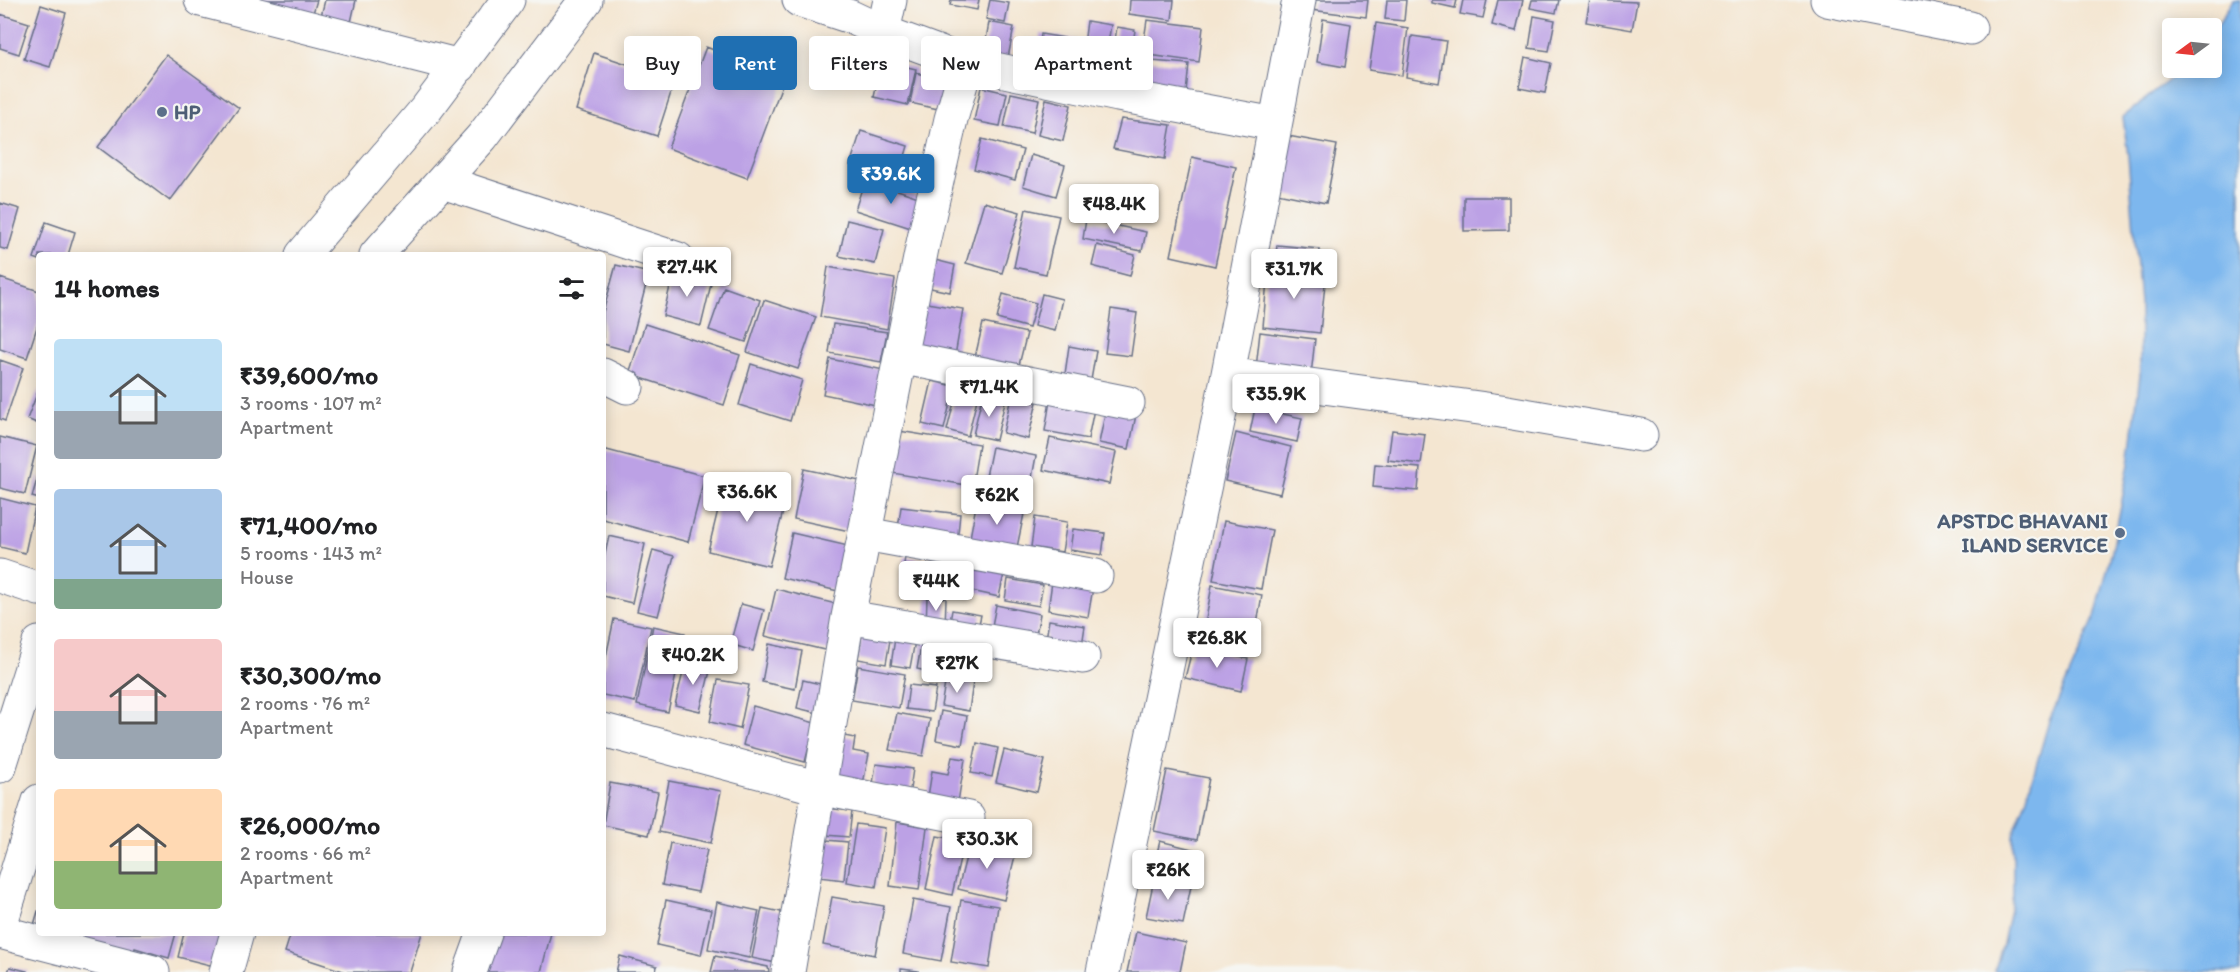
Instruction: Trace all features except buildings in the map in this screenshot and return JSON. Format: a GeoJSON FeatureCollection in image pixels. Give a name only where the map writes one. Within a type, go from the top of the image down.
{"type":"FeatureCollection","features":[{"type":"Feature","properties":{"kind":"main road"},"geometry":{"type":"LineString","coordinates":[[201,0],[460,66]]}},
{"type":"Feature","properties":{"kind":"main road"},"geometry":{"type":"LineString","coordinates":[[305,252],[427,108],[508,0]]}},
{"type":"Feature","properties":{"kind":"main road"},"geometry":{"type":"LineString","coordinates":[[379,252],[482,137],[586,0]]}},
{"type":"Feature","properties":{"kind":"main road"},"geometry":{"type":"LineString","coordinates":[[799,0],[851,17],[921,46]]}},
{"type":"Feature","properties":{"kind":"main road"},"geometry":{"type":"LineString","coordinates":[[883,32],[891,0]]}},
{"type":"Feature","properties":{"kind":"main road"},"geometry":{"type":"LineString","coordinates":[[1103,972],[1228,374],[1299,0]]}},
{"type":"Feature","properties":{"kind":"main road"},"geometry":{"type":"LineString","coordinates":[[1827,0],[1970,28]]}},
{"type":"Feature","properties":{"kind":"main road"},"geometry":{"type":"LineString","coordinates":[[1001,70],[1275,124]]}},
{"type":"Feature","properties":{"kind":"main road"},"geometry":{"type":"LineString","coordinates":[[788,972],[848,617],[935,186],[960,90]]}},
{"type":"Feature","properties":{"kind":"main road"},"geometry":{"type":"LineString","coordinates":[[442,182],[678,260]]}},
{"type":"Feature","properties":{"kind":"main road"},"geometry":{"type":"LineString","coordinates":[[900,357],[1128,403]]}},
{"type":"Feature","properties":{"kind":"main road"},"geometry":{"type":"LineString","coordinates":[[1228,374],[1490,410],[1641,435]]}},
{"type":"Feature","properties":{"kind":"main road"},"geometry":{"type":"LineString","coordinates":[[865,534],[1096,576]]}},
{"type":"Feature","properties":{"kind":"main road"},"geometry":{"type":"LineString","coordinates":[[0,576],[36,588]]}},
{"type":"Feature","properties":{"kind":"main road"},"geometry":{"type":"LineString","coordinates":[[848,617],[1083,657]]}},
{"type":"Feature","properties":{"kind":"main road"},"geometry":{"type":"LineString","coordinates":[[0,766],[36,652]]}},
{"type":"Feature","properties":{"kind":"main road"},"geometry":{"type":"LineString","coordinates":[[606,731],[819,789],[968,819]]}},
{"type":"Feature","properties":{"kind":"main road"},"geometry":{"type":"LineString","coordinates":[[0,926],[36,811]]}},
{"type":"Feature","properties":{"kind":"main road"},"geometry":{"type":"LineString","coordinates":[[0,932],[153,972]]}},
{"type":"Feature","properties":{"kind":"main road"},"geometry":{"type":"LineString","coordinates":[[226,972],[236,936]]}},
{"type":"Feature","properties":{"kind":"main road"},"geometry":{"type":"LineString","coordinates":[[470,972],[483,936]]}},
{"type":"Feature","properties":{"kind":"water"},"geometry":{"type":"Polygon","coordinates":[[[2233,0],[2240,0],[2240,972],[1994,972],[2003,944],[2013,895],[2013,835],[2027,797],[2049,721],[2095,617],[2112,551],[2129,464],[2140,375],[2140,303],[2123,117],[2172,78],[2222,78],[2222,18],[2233,0]]]}},
{"type":"Feature","properties":{"kind":"place","name":"HP"},"geometry":{"type":"Point","coordinates":[162,112]}},
{"type":"Feature","properties":{"kind":"place","name":"APSTDC BHAVANI ILAND SERVICE"},"geometry":{"type":"Point","coordinates":[2120,533]}}]}
